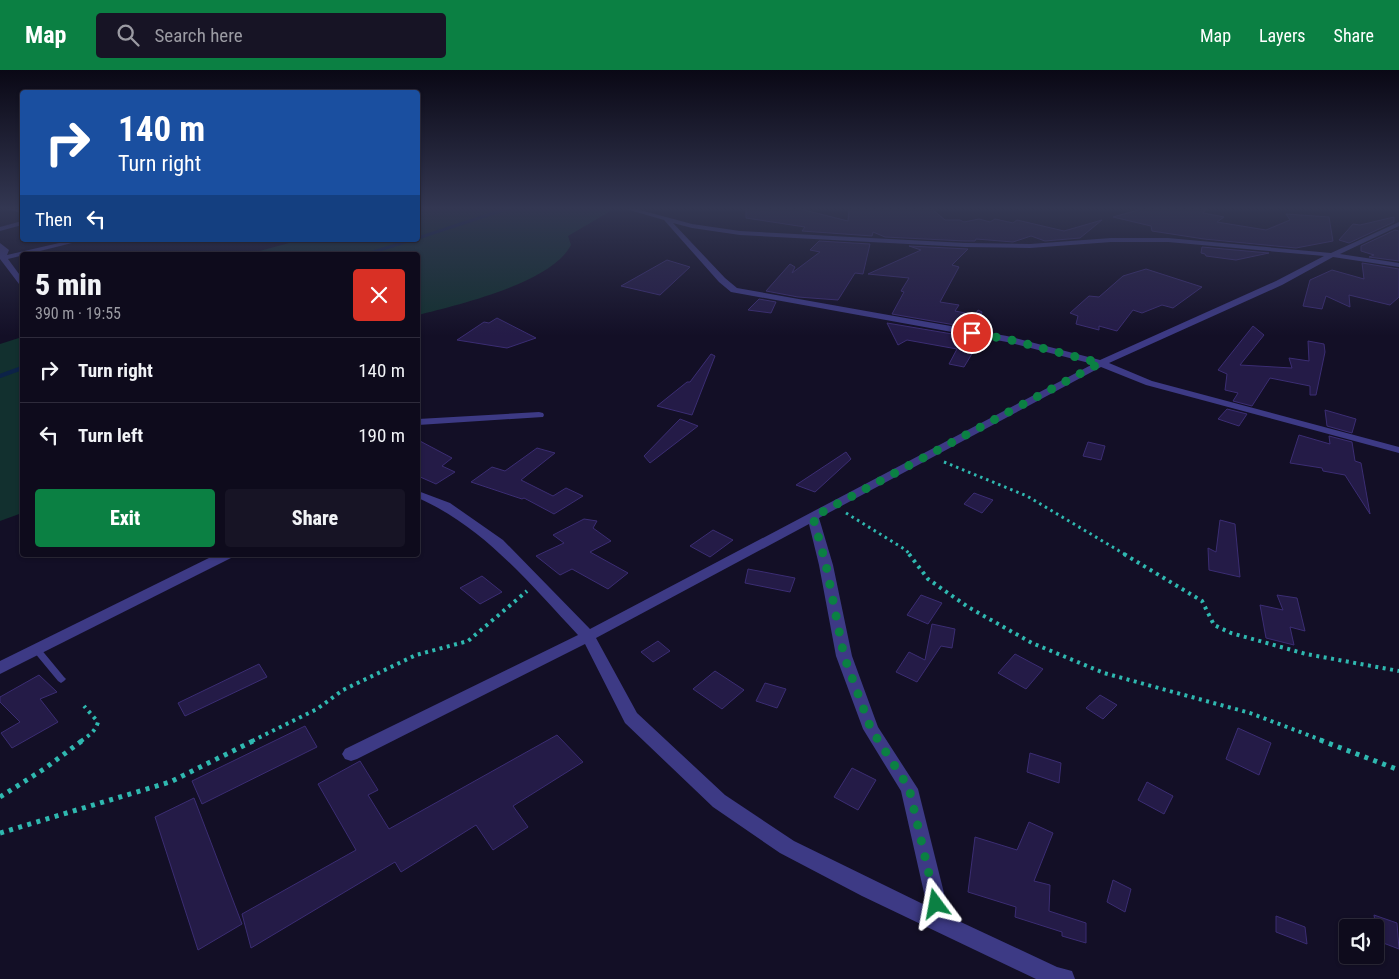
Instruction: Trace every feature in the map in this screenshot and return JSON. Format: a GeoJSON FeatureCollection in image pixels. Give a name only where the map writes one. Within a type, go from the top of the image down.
{"type":"FeatureCollection","features":[{"type":"Feature","properties":{"kind":"street"},"geometry":{"type":"LineString","coordinates":[[3,258],[5,251]]}},
{"type":"Feature","properties":{"kind":"street"},"geometry":{"type":"LineString","coordinates":[[696,251],[722,280],[740,292],[1007,339],[1100,363],[1148,383],[1399,450]]}},
{"type":"Feature","properties":{"kind":"street"},"geometry":{"type":"LineString","coordinates":[[1293,251],[1399,265]]}},
{"type":"Feature","properties":{"kind":"street"},"geometry":{"type":"LineString","coordinates":[[351,754],[588,636],[930,456],[1100,363],[1279,283],[1340,251]]}},
{"type":"Feature","properties":{"kind":"street"},"geometry":{"type":"LineString","coordinates":[[3,258],[20,254]]}},
{"type":"Feature","properties":{"kind":"street"},"geometry":{"type":"LineString","coordinates":[[3,258],[20,279]]}},
{"type":"Feature","properties":{"kind":"street"},"geometry":{"type":"LineString","coordinates":[[420,422],[539,415]]}},
{"type":"Feature","properties":{"kind":"street"},"geometry":{"type":"LineString","coordinates":[[420,495],[446,506],[498,543],[537,583],[588,636],[631,718],[719,802],[787,847],[940,923],[1055,977],[1064,979]]}},
{"type":"Feature","properties":{"kind":"street"},"geometry":{"type":"LineString","coordinates":[[813,517],[826,565],[844,656],[871,729],[909,788],[940,923]]}},
{"type":"Feature","properties":{"kind":"street"},"geometry":{"type":"LineString","coordinates":[[0,668],[222,557]]}},
{"type":"Feature","properties":{"kind":"lane"},"geometry":{"type":"LineString","coordinates":[[37,650],[61,679]]}},
{"type":"Feature","properties":{"kind":"path"},"geometry":{"type":"LineString","coordinates":[[930,456],[1027,496],[1202,601],[1214,625],[1231,633],[1306,654],[1399,671]]}},
{"type":"Feature","properties":{"kind":"path"},"geometry":{"type":"LineString","coordinates":[[835,506],[906,550],[928,579],[968,606],[1032,643],[1104,673],[1250,713],[1399,770]]}},
{"type":"Feature","properties":{"kind":"path"},"geometry":{"type":"LineString","coordinates":[[0,833],[170,782],[317,709],[343,690],[416,655],[468,641],[537,583]]}},
{"type":"Feature","properties":{"kind":"path"},"geometry":{"type":"LineString","coordinates":[[0,797],[44,769],[92,733],[97,727],[98,722],[84,706]]}},
{"type":"Feature","properties":{"kind":"green space"},"geometry":{"type":"Polygon","coordinates":[[[566,251],[561,259],[545,271],[525,281],[479,298],[420,314],[420,252],[256,252],[566,251]]]}},
{"type":"Feature","properties":{"kind":"green space"},"geometry":{"type":"Polygon","coordinates":[[[20,338],[20,514],[0,521],[0,344],[20,338]]]}},
{"type":"Feature","properties":{"kind":"building"},"geometry":{"type":"Polygon","coordinates":[[[817,251],[868,251],[863,274],[855,273],[838,300],[798,297],[766,291],[790,264],[795,267],[792,273],[820,252],[817,251]]]}},
{"type":"Feature","properties":{"kind":"building"},"geometry":{"type":"Polygon","coordinates":[[[918,251],[966,251],[952,265],[959,267],[940,302],[959,305],[955,311],[975,315],[978,310],[982,312],[978,329],[892,314],[904,292],[901,291],[909,278],[868,274],[918,251]]]}},
{"type":"Feature","properties":{"kind":"building"},"geometry":{"type":"Polygon","coordinates":[[[1201,251],[1251,251],[1269,253],[1236,260],[1206,256],[1201,251]]]}},
{"type":"Feature","properties":{"kind":"building"},"geometry":{"type":"Polygon","coordinates":[[[1362,251],[1399,251],[1399,261],[1369,257],[1374,255],[1362,251]]]}},
{"type":"Feature","properties":{"kind":"building"},"geometry":{"type":"Polygon","coordinates":[[[667,260],[690,267],[660,295],[621,286],[667,260]]]}},
{"type":"Feature","properties":{"kind":"building"},"geometry":{"type":"Polygon","coordinates":[[[1362,263],[1399,269],[1399,297],[1390,305],[1349,295],[1350,307],[1326,296],[1322,309],[1303,306],[1310,280],[1332,270],[1364,279],[1362,263]]]}},
{"type":"Feature","properties":{"kind":"building"},"geometry":{"type":"Polygon","coordinates":[[[1146,269],[1202,287],[1173,308],[1162,305],[1142,313],[1133,310],[1117,331],[1099,326],[1099,330],[1076,324],[1078,316],[1070,313],[1089,296],[1099,297],[1123,276],[1146,269]]]}},
{"type":"Feature","properties":{"kind":"building"},"geometry":{"type":"Polygon","coordinates":[[[759,299],[776,302],[771,313],[748,310],[759,299]]]}},
{"type":"Feature","properties":{"kind":"building"},"geometry":{"type":"Polygon","coordinates":[[[497,318],[536,338],[507,348],[457,340],[484,322],[489,323],[497,318]]]}},
{"type":"Feature","properties":{"kind":"building"},"geometry":{"type":"Polygon","coordinates":[[[887,323],[976,338],[973,352],[964,367],[949,364],[957,349],[907,340],[898,345],[887,323]]]}},
{"type":"Feature","properties":{"kind":"building"},"geometry":{"type":"Polygon","coordinates":[[[1253,326],[1264,335],[1240,365],[1292,368],[1289,358],[1309,361],[1308,341],[1324,344],[1325,352],[1316,395],[1310,395],[1310,386],[1270,378],[1252,406],[1233,401],[1238,393],[1225,390],[1227,374],[1218,370],[1253,326]]]}},
{"type":"Feature","properties":{"kind":"building"},"geometry":{"type":"Polygon","coordinates":[[[711,354],[715,356],[692,415],[657,406],[687,382],[690,382],[711,354]]]}},
{"type":"Feature","properties":{"kind":"building"},"geometry":{"type":"Polygon","coordinates":[[[1227,409],[1247,414],[1239,426],[1218,419],[1227,409]]]}},
{"type":"Feature","properties":{"kind":"building"},"geometry":{"type":"Polygon","coordinates":[[[1325,410],[1356,419],[1352,433],[1327,426],[1325,410]]]}},
{"type":"Feature","properties":{"kind":"building"},"geometry":{"type":"Polygon","coordinates":[[[680,419],[698,426],[650,463],[644,456],[680,419]]]}},
{"type":"Feature","properties":{"kind":"building"},"geometry":{"type":"Polygon","coordinates":[[[1299,435],[1330,444],[1329,436],[1352,442],[1355,461],[1361,463],[1370,514],[1345,475],[1323,471],[1322,468],[1290,463],[1299,435]]]}},
{"type":"Feature","properties":{"kind":"building"},"geometry":{"type":"Polygon","coordinates":[[[420,441],[452,458],[442,466],[455,472],[436,484],[420,477],[420,441]]]}},
{"type":"Feature","properties":{"kind":"building"},"geometry":{"type":"Polygon","coordinates":[[[1088,442],[1105,446],[1101,460],[1083,456],[1088,442]]]}},
{"type":"Feature","properties":{"kind":"building"},"geometry":{"type":"Polygon","coordinates":[[[537,448],[555,453],[521,480],[553,496],[566,488],[583,496],[554,514],[524,498],[522,499],[471,482],[492,467],[505,471],[537,448]]]}},
{"type":"Feature","properties":{"kind":"building"},"geometry":{"type":"Polygon","coordinates":[[[846,452],[851,459],[815,492],[796,485],[846,452]]]}},
{"type":"Feature","properties":{"kind":"building"},"geometry":{"type":"Polygon","coordinates":[[[974,493],[993,500],[982,513],[964,504],[974,493]]]}},
{"type":"Feature","properties":{"kind":"building"},"geometry":{"type":"Polygon","coordinates":[[[584,519],[597,521],[593,528],[611,541],[590,552],[628,573],[608,589],[572,569],[560,575],[536,556],[564,543],[553,535],[584,519]]]}},
{"type":"Feature","properties":{"kind":"building"},"geometry":{"type":"Polygon","coordinates":[[[1220,520],[1235,524],[1240,577],[1209,570],[1208,548],[1216,552],[1220,520]]]}},
{"type":"Feature","properties":{"kind":"building"},"geometry":{"type":"Polygon","coordinates":[[[713,530],[733,540],[710,557],[690,546],[713,530]]]}},
{"type":"Feature","properties":{"kind":"building"},"geometry":{"type":"Polygon","coordinates":[[[748,569],[795,578],[790,592],[745,583],[748,569]]]}},
{"type":"Feature","properties":{"kind":"building"},"geometry":{"type":"Polygon","coordinates":[[[482,576],[502,592],[480,604],[460,588],[482,576]]]}},
{"type":"Feature","properties":{"kind":"building"},"geometry":{"type":"Polygon","coordinates":[[[921,595],[942,603],[928,624],[907,615],[921,595]]]}},
{"type":"Feature","properties":{"kind":"building"},"geometry":{"type":"Polygon","coordinates":[[[1277,595],[1297,598],[1305,631],[1290,627],[1294,645],[1266,638],[1260,605],[1283,610],[1277,595]]]}},
{"type":"Feature","properties":{"kind":"building"},"geometry":{"type":"Polygon","coordinates":[[[932,624],[955,629],[952,648],[941,646],[917,682],[896,672],[909,652],[925,660],[932,624]]]}},
{"type":"Feature","properties":{"kind":"building"},"geometry":{"type":"Polygon","coordinates":[[[658,641],[670,651],[653,662],[641,652],[658,641]]]}},
{"type":"Feature","properties":{"kind":"building"},"geometry":{"type":"Polygon","coordinates":[[[1015,654],[1043,669],[1026,689],[998,673],[1015,654]]]}},
{"type":"Feature","properties":{"kind":"building"},"geometry":{"type":"Polygon","coordinates":[[[259,664],[267,677],[185,716],[178,703],[259,664]]]}},
{"type":"Feature","properties":{"kind":"building"},"geometry":{"type":"Polygon","coordinates":[[[715,671],[744,690],[722,709],[693,689],[715,671]]]}},
{"type":"Feature","properties":{"kind":"building"},"geometry":{"type":"Polygon","coordinates":[[[39,675],[57,692],[40,699],[58,722],[12,748],[1,733],[20,722],[0,702],[0,697],[39,675]]]}},
{"type":"Feature","properties":{"kind":"building"},"geometry":{"type":"Polygon","coordinates":[[[765,683],[786,689],[777,708],[756,701],[765,683]]]}},
{"type":"Feature","properties":{"kind":"building"},"geometry":{"type":"Polygon","coordinates":[[[1100,695],[1117,705],[1103,719],[1086,708],[1100,695]]]}},
{"type":"Feature","properties":{"kind":"building"},"geometry":{"type":"Polygon","coordinates":[[[305,726],[317,747],[202,804],[192,781],[305,726]]]}},
{"type":"Feature","properties":{"kind":"building"},"geometry":{"type":"Polygon","coordinates":[[[1238,728],[1271,743],[1259,775],[1226,759],[1238,728]]]}},
{"type":"Feature","properties":{"kind":"building"},"geometry":{"type":"Polygon","coordinates":[[[557,735],[583,762],[513,806],[528,827],[493,850],[476,825],[401,872],[395,862],[251,948],[242,914],[356,850],[318,784],[360,761],[378,790],[368,795],[389,829],[557,735]]]}},
{"type":"Feature","properties":{"kind":"building"},"geometry":{"type":"Polygon","coordinates":[[[1030,753],[1061,763],[1059,783],[1027,772],[1030,753]]]}},
{"type":"Feature","properties":{"kind":"building"},"geometry":{"type":"Polygon","coordinates":[[[852,768],[876,780],[858,810],[834,797],[852,768]]]}},
{"type":"Feature","properties":{"kind":"building"},"geometry":{"type":"Polygon","coordinates":[[[1147,782],[1173,796],[1164,814],[1138,800],[1147,782]]]}},
{"type":"Feature","properties":{"kind":"building"},"geometry":{"type":"Polygon","coordinates":[[[194,798],[242,924],[198,950],[155,817],[194,798]]]}},
{"type":"Feature","properties":{"kind":"building"},"geometry":{"type":"Polygon","coordinates":[[[1029,822],[1053,833],[1034,881],[1050,885],[1049,911],[1086,923],[1086,943],[1062,936],[1062,932],[1015,917],[1016,907],[968,892],[975,837],[1017,850],[1029,822]]]}},
{"type":"Feature","properties":{"kind":"building"},"geometry":{"type":"Polygon","coordinates":[[[1113,880],[1131,889],[1125,912],[1107,902],[1113,880]]]}},
{"type":"Feature","properties":{"kind":"building"},"geometry":{"type":"Polygon","coordinates":[[[1374,915],[1397,923],[1399,949],[1384,943],[1384,919],[1375,919],[1374,915]]]}},
{"type":"Feature","properties":{"kind":"building"},"geometry":{"type":"Polygon","coordinates":[[[1276,916],[1305,927],[1307,944],[1276,932],[1276,916]]]}},
{"type":"Feature","properties":{"kind":"waterway"},"geometry":{"type":"LineString","coordinates":[[0,376],[20,369]]}},
{"type":"Feature","properties":{"kind":"route"},"geometry":{"type":"LineString","coordinates":[[936,904],[909,788],[871,729],[844,656],[826,565],[813,517],[1100,363],[1007,339],[972,333]]}}]}
